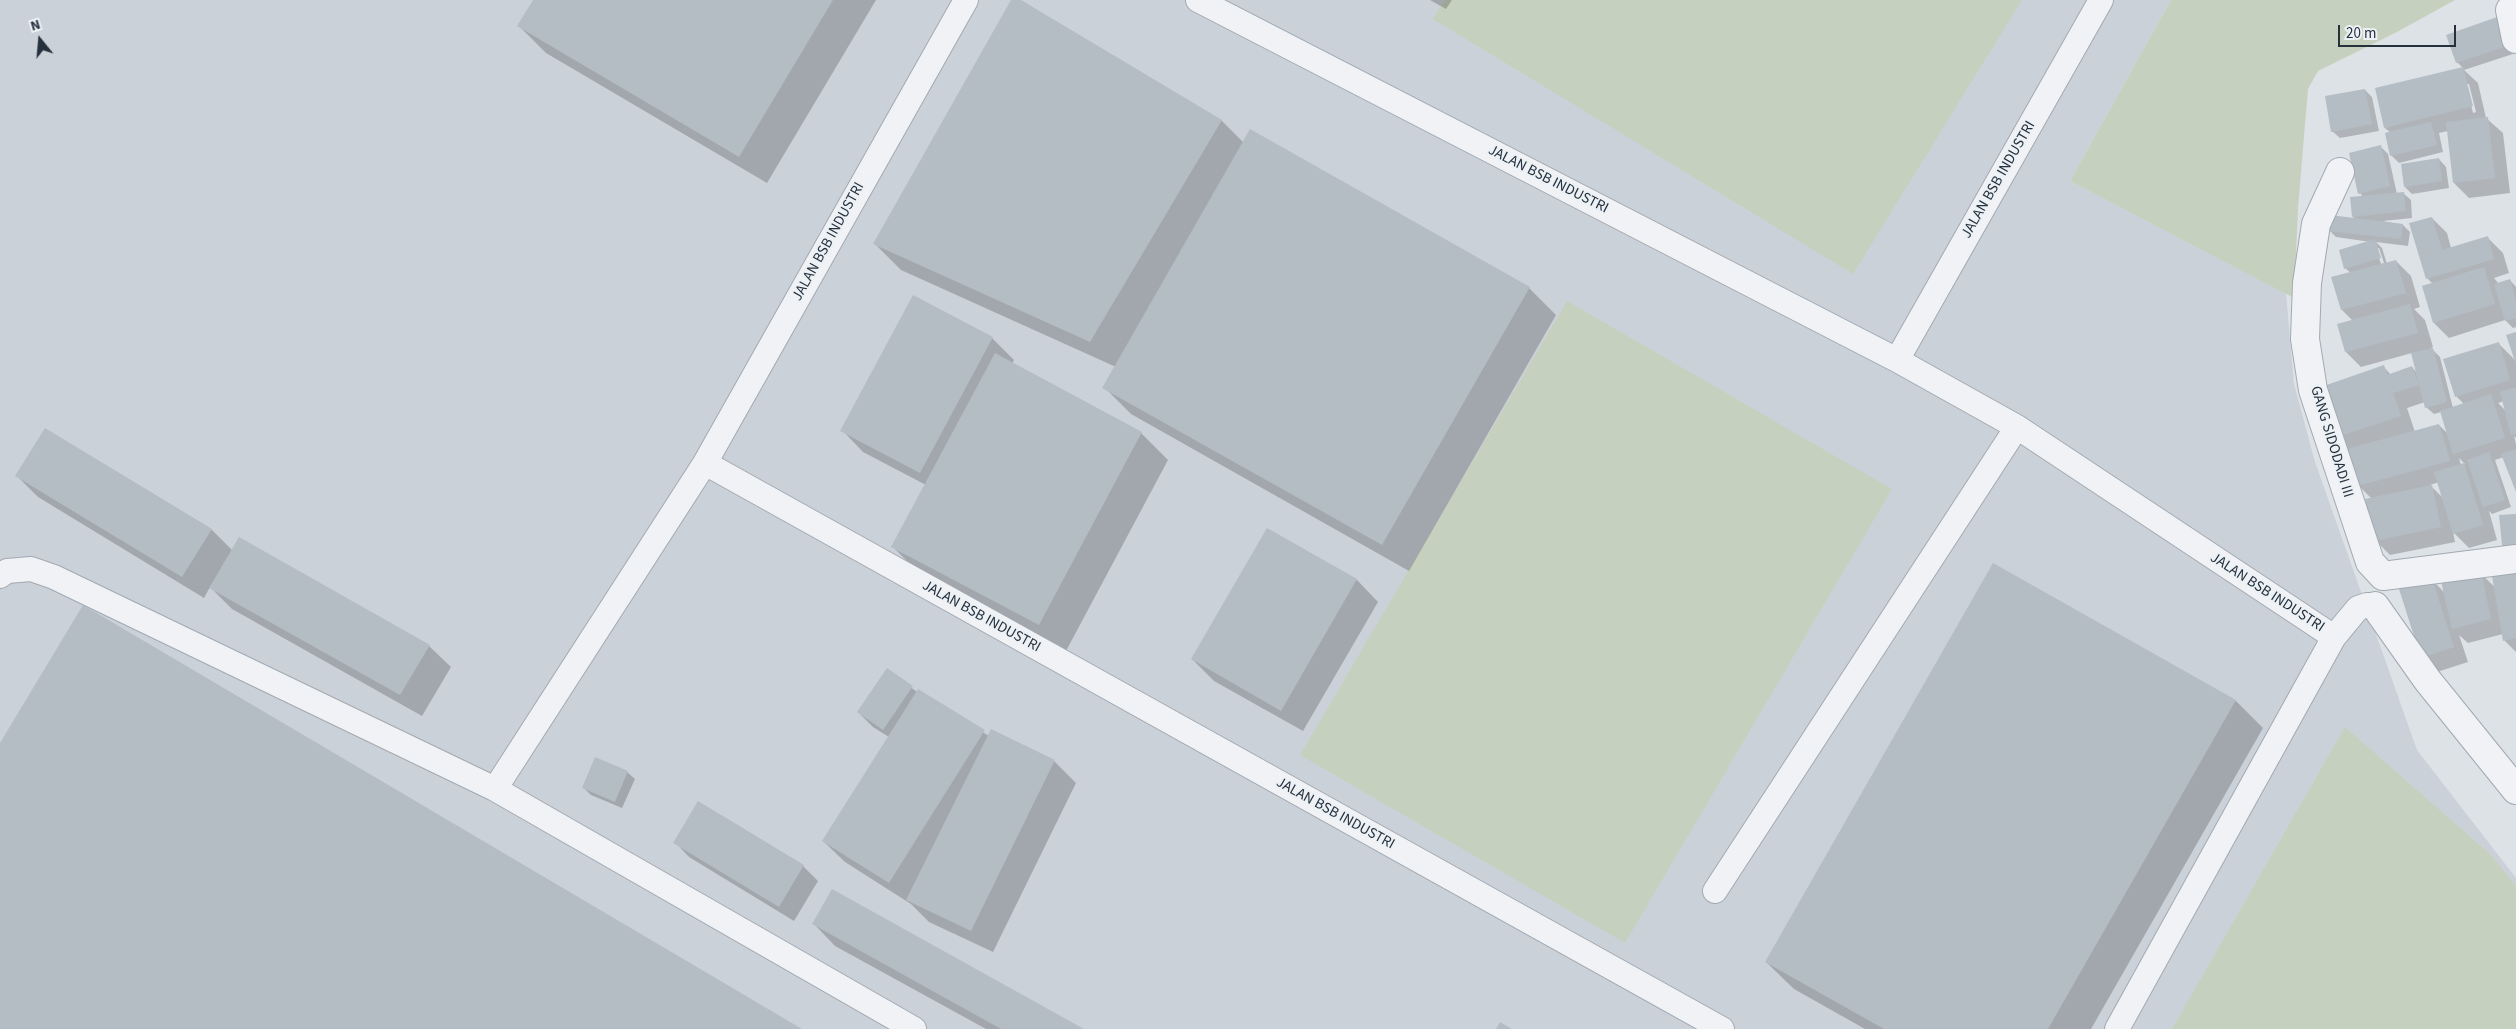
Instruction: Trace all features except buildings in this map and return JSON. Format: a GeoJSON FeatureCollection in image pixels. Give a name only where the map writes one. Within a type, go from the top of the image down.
{"type":"FeatureCollection","features":[{"type":"Feature","properties":{"kind":"street"},"geometry":{"type":"LineString","coordinates":[[2510,10],[2516,38]]}},
{"type":"Feature","properties":{"kind":"street","name":"GANG SIDODADI III"},"geometry":{"type":"LineString","coordinates":[[2340,172],[2316,224],[2307,283],[2305,339],[2313,390],[2370,562],[2383,576],[2516,559]]}},
{"type":"Feature","properties":{"kind":"street"},"geometry":{"type":"LineString","coordinates":[[2375,606],[2428,681],[2516,790]]}},
{"type":"Feature","properties":{"kind":"lane","name":"JALAN BSB INDUSTRI"},"geometry":{"type":"LineString","coordinates":[[966,0],[705,463],[1722,1029]]}},
{"type":"Feature","properties":{"kind":"lane","name":"JALAN BSB INDUSTRI"},"geometry":{"type":"LineString","coordinates":[[1198,0],[1897,360],[2017,427],[2334,637],[2117,1029]]}},
{"type":"Feature","properties":{"kind":"lane","name":"JALAN BSB INDUSTRI"},"geometry":{"type":"LineString","coordinates":[[1897,360],[2101,0]]}},
{"type":"Feature","properties":{"kind":"lane"},"geometry":{"type":"LineString","coordinates":[[1715,891],[2017,427]]}},
{"type":"Feature","properties":{"kind":"lane"},"geometry":{"type":"LineString","coordinates":[[495,789],[705,463]]}},
{"type":"Feature","properties":{"kind":"lane"},"geometry":{"type":"LineString","coordinates":[[0,576],[7,571],[31,569],[54,577],[495,789],[914,1029]]}},
{"type":"Feature","properties":{"kind":"lane"},"geometry":{"type":"LineString","coordinates":[[2334,637],[2358,608],[2367,605],[2375,606]]}},
{"type":"Feature","properties":{"kind":"shaded area"},"geometry":{"type":"Polygon","coordinates":[[[0,0],[2171,0],[2070,181],[2286,293],[2294,384],[2315,462],[2417,750],[2516,878],[2516,1029],[0,1029],[0,0]]]}},
{"type":"Feature","properties":{"kind":"green space"},"geometry":{"type":"Polygon","coordinates":[[[1445,0],[2022,0],[1853,274],[1433,19],[1445,0]]]}},
{"type":"Feature","properties":{"kind":"green space"},"geometry":{"type":"Polygon","coordinates":[[[2171,0],[2455,0],[2397,32],[2318,71],[2308,89],[2298,208],[2294,298],[2070,181],[2171,0]]]}},
{"type":"Feature","properties":{"kind":"green space"},"geometry":{"type":"Polygon","coordinates":[[[1567,301],[1892,489],[1625,943],[1300,755],[1567,301]]]}},
{"type":"Feature","properties":{"kind":"green space"},"geometry":{"type":"Polygon","coordinates":[[[2345,727],[2491,855],[2516,886],[2516,1029],[2172,1029],[2345,727]]]}}]}
